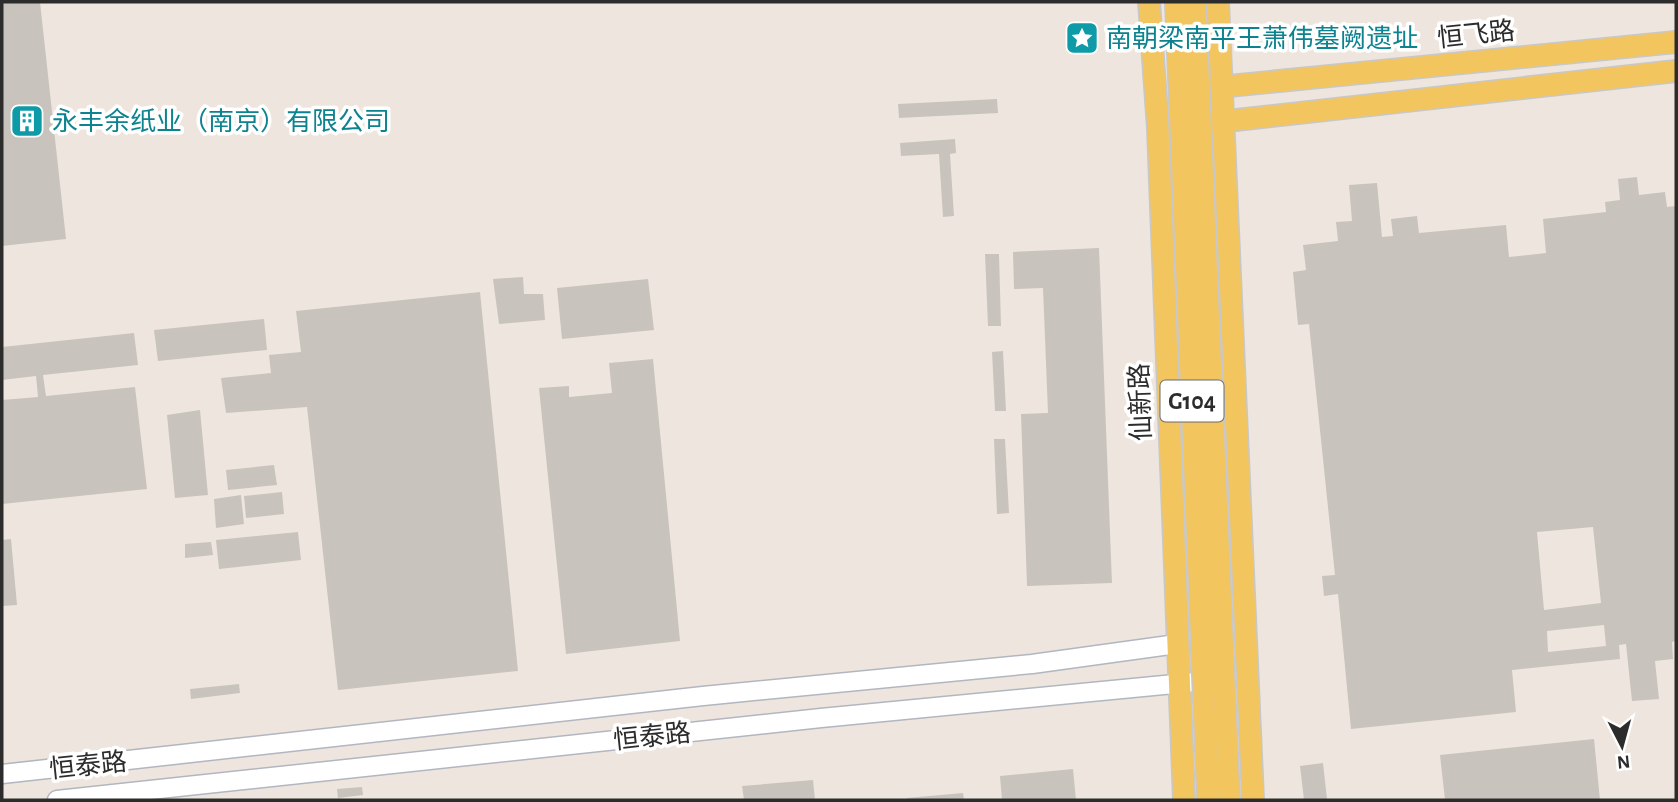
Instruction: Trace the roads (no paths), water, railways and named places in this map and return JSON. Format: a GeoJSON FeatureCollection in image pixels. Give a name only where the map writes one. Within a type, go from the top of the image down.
{"type":"FeatureCollection","features":[{"type":"Feature","properties":{"kind":"main road","name":"仙新路"},"geometry":{"type":"LineString","coordinates":[[1149,2],[1158,128],[1184,800]]}},
{"type":"Feature","properties":{"kind":"main road","name":"仙新路"},"geometry":{"type":"LineString","coordinates":[[1175,2],[1208,800]]}},
{"type":"Feature","properties":{"kind":"main road"},"geometry":{"type":"LineString","coordinates":[[1195,2],[1229,800]]}},
{"type":"Feature","properties":{"kind":"main road"},"geometry":{"type":"LineString","coordinates":[[1218,2],[1253,800]]}},
{"type":"Feature","properties":{"kind":"main road","name":"恒飞路"},"geometry":{"type":"LineString","coordinates":[[1156,92],[1676,42]]}},
{"type":"Feature","properties":{"kind":"main road"},"geometry":{"type":"LineString","coordinates":[[1158,128],[1676,71]]}},
{"type":"Feature","properties":{"kind":"street","name":"恒泰路"},"geometry":{"type":"LineString","coordinates":[[2,774],[703,696],[1032,664],[1177,645]]}},
{"type":"Feature","properties":{"kind":"street","name":"恒泰路"},"geometry":{"type":"LineString","coordinates":[[57,800],[1248,677]]}},
{"type":"Feature","properties":{"kind":"place","name":"南朝梁南平王萧伟墓阙遗址"},"geometry":{"type":"Point","coordinates":[1082,38]}},
{"type":"Feature","properties":{"kind":"place","name":"永丰余纸业（南京）有限公司"},"geometry":{"type":"Point","coordinates":[27,121]}}]}
